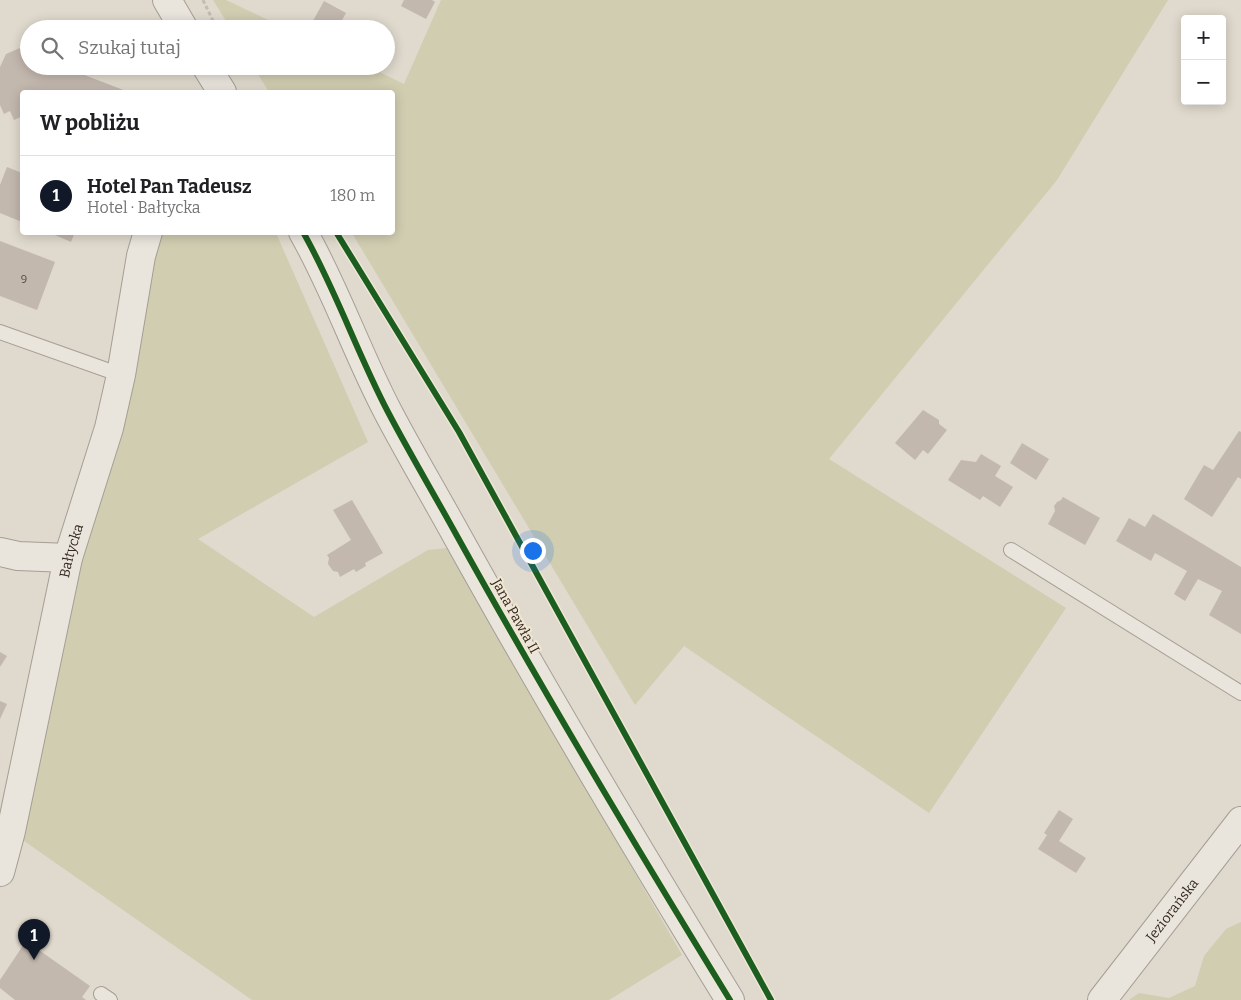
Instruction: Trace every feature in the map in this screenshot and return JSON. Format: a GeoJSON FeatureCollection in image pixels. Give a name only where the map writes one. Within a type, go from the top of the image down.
{"type":"FeatureCollection","features":[{"type":"Feature","properties":{"kind":"street"},"geometry":{"type":"LineString","coordinates":[[167,0],[179,20]]}},
{"type":"Feature","properties":{"kind":"street"},"geometry":{"type":"LineString","coordinates":[[212,75],[221,90]]}},
{"type":"Feature","properties":{"kind":"street","name":"Bałtycka"},"geometry":{"type":"LineString","coordinates":[[0,872],[6,827],[68,558],[109,428],[121,375],[141,256],[147,235]]}},
{"type":"Feature","properties":{"kind":"street","name":"Jana Pawła II"},"geometry":{"type":"LineString","coordinates":[[304,235],[328,282],[358,352],[388,412],[551,703],[730,1000]]}},
{"type":"Feature","properties":{"kind":"street"},"geometry":{"type":"LineString","coordinates":[[0,552],[18,556],[68,558]]}},
{"type":"Feature","properties":{"kind":"street","name":"Jeziorańska"},"geometry":{"type":"LineString","coordinates":[[1102,1000],[1241,821]]}},
{"type":"Feature","properties":{"kind":"lane"},"geometry":{"type":"LineString","coordinates":[[0,332],[121,375]]}},
{"type":"Feature","properties":{"kind":"lane"},"geometry":{"type":"LineString","coordinates":[[1011,550],[1241,693]]}},
{"type":"Feature","properties":{"kind":"path"},"geometry":{"type":"LineString","coordinates":[[203,0],[213,20]]}},
{"type":"Feature","properties":{"kind":"shaded area"},"geometry":{"type":"Polygon","coordinates":[[[213,0],[226,0],[268,20],[225,20],[213,0]]]}},
{"type":"Feature","properties":{"kind":"shaded area"},"geometry":{"type":"Polygon","coordinates":[[[441,0],[1168,0],[1057,180],[829,459],[1066,608],[929,813],[684,646],[635,705],[353,235],[395,235],[395,90],[268,90],[259,75],[386,75],[404,84],[441,0]]]}},
{"type":"Feature","properties":{"kind":"shaded area"},"geometry":{"type":"Polygon","coordinates":[[[160,235],[277,235],[368,442],[198,539],[314,617],[428,550],[448,548],[682,955],[609,1000],[252,1000],[17,836],[68,610],[160,235]]]}},
{"type":"Feature","properties":{"kind":"shaded area"},"geometry":{"type":"Polygon","coordinates":[[[1241,922],[1241,1000],[1129,1000],[1139,993],[1169,998],[1195,986],[1204,956],[1226,929],[1241,922]]]}},
{"type":"Feature","properties":{"kind":"building"},"geometry":{"type":"Polygon","coordinates":[[[404,0],[432,0],[435,2],[426,19],[401,6],[404,0]]]}},
{"type":"Feature","properties":{"kind":"building"},"geometry":{"type":"Polygon","coordinates":[[[324,1],[346,13],[342,20],[313,20],[324,1]]]}},
{"type":"Feature","properties":{"kind":"building"},"geometry":{"type":"Polygon","coordinates":[[[20,48],[20,75],[84,75],[123,90],[20,90],[20,117],[14,120],[10,111],[4,114],[0,105],[0,67],[6,54],[20,48]]]}},
{"type":"Feature","properties":{"kind":"building"},"geometry":{"type":"Polygon","coordinates":[[[7,167],[20,172],[20,221],[0,213],[0,185],[7,167]]]}},
{"type":"Feature","properties":{"kind":"building"},"geometry":{"type":"Polygon","coordinates":[[[55,235],[74,235],[71,242],[55,235]]]}},
{"type":"Feature","properties":{"kind":"building"},"geometry":{"type":"Polygon","coordinates":[[[0,241],[55,262],[37,310],[0,296],[0,241]]]}},
{"type":"Feature","properties":{"kind":"building"},"geometry":{"type":"Polygon","coordinates":[[[923,410],[939,420],[939,424],[947,430],[928,454],[923,450],[915,460],[895,443],[923,410]]]}},
{"type":"Feature","properties":{"kind":"building"},"geometry":{"type":"Polygon","coordinates":[[[1239,431],[1241,432],[1241,479],[1238,477],[1212,517],[1184,499],[1204,465],[1213,470],[1239,431]]]}},
{"type":"Feature","properties":{"kind":"building"},"geometry":{"type":"Polygon","coordinates":[[[1022,443],[1049,459],[1036,480],[1010,463],[1022,443]]]}},
{"type":"Feature","properties":{"kind":"building"},"geometry":{"type":"Polygon","coordinates":[[[981,454],[1001,466],[995,476],[1013,487],[1000,507],[983,496],[980,500],[948,480],[961,460],[976,462],[981,454]]]}},
{"type":"Feature","properties":{"kind":"building"},"geometry":{"type":"Polygon","coordinates":[[[1063,497],[1100,518],[1085,545],[1048,524],[1055,511],[1054,506],[1063,497]]]}},
{"type":"Feature","properties":{"kind":"building"},"geometry":{"type":"Polygon","coordinates":[[[352,500],[383,553],[365,563],[366,566],[356,572],[354,569],[340,577],[338,572],[333,571],[328,564],[329,558],[327,555],[351,540],[333,510],[352,500]]]}},
{"type":"Feature","properties":{"kind":"building"},"geometry":{"type":"Polygon","coordinates":[[[1153,514],[1241,567],[1241,634],[1209,615],[1222,591],[1198,579],[1185,601],[1174,594],[1187,571],[1155,553],[1151,561],[1116,541],[1129,518],[1145,527],[1153,514]]]}},
{"type":"Feature","properties":{"kind":"building"},"geometry":{"type":"Polygon","coordinates":[[[0,652],[7,656],[0,667],[0,652]]]}},
{"type":"Feature","properties":{"kind":"building"},"geometry":{"type":"Polygon","coordinates":[[[0,701],[7,704],[0,719],[0,701]]]}},
{"type":"Feature","properties":{"kind":"building"},"geometry":{"type":"Polygon","coordinates":[[[1059,810],[1073,819],[1059,841],[1086,858],[1076,873],[1038,849],[1047,835],[1044,833],[1059,810]]]}},
{"type":"Feature","properties":{"kind":"building"},"geometry":{"type":"Polygon","coordinates":[[[26,941],[90,986],[82,997],[86,1000],[15,1000],[0,988],[0,980],[26,941]]]}},
{"type":"Feature","properties":{"kind":"cycle path"},"geometry":{"type":"LineString","coordinates":[[305,235],[326,276],[377,390],[405,443],[557,711],[730,1000]]}},
{"type":"Feature","properties":{"kind":"cycle path"},"geometry":{"type":"LineString","coordinates":[[338,235],[459,432],[771,1000]]}},
{"type":"Feature","properties":{"kind":"place","name":"Hotel Pan Tadeusz"},"geometry":{"type":"Point","coordinates":[34,960]}}]}
